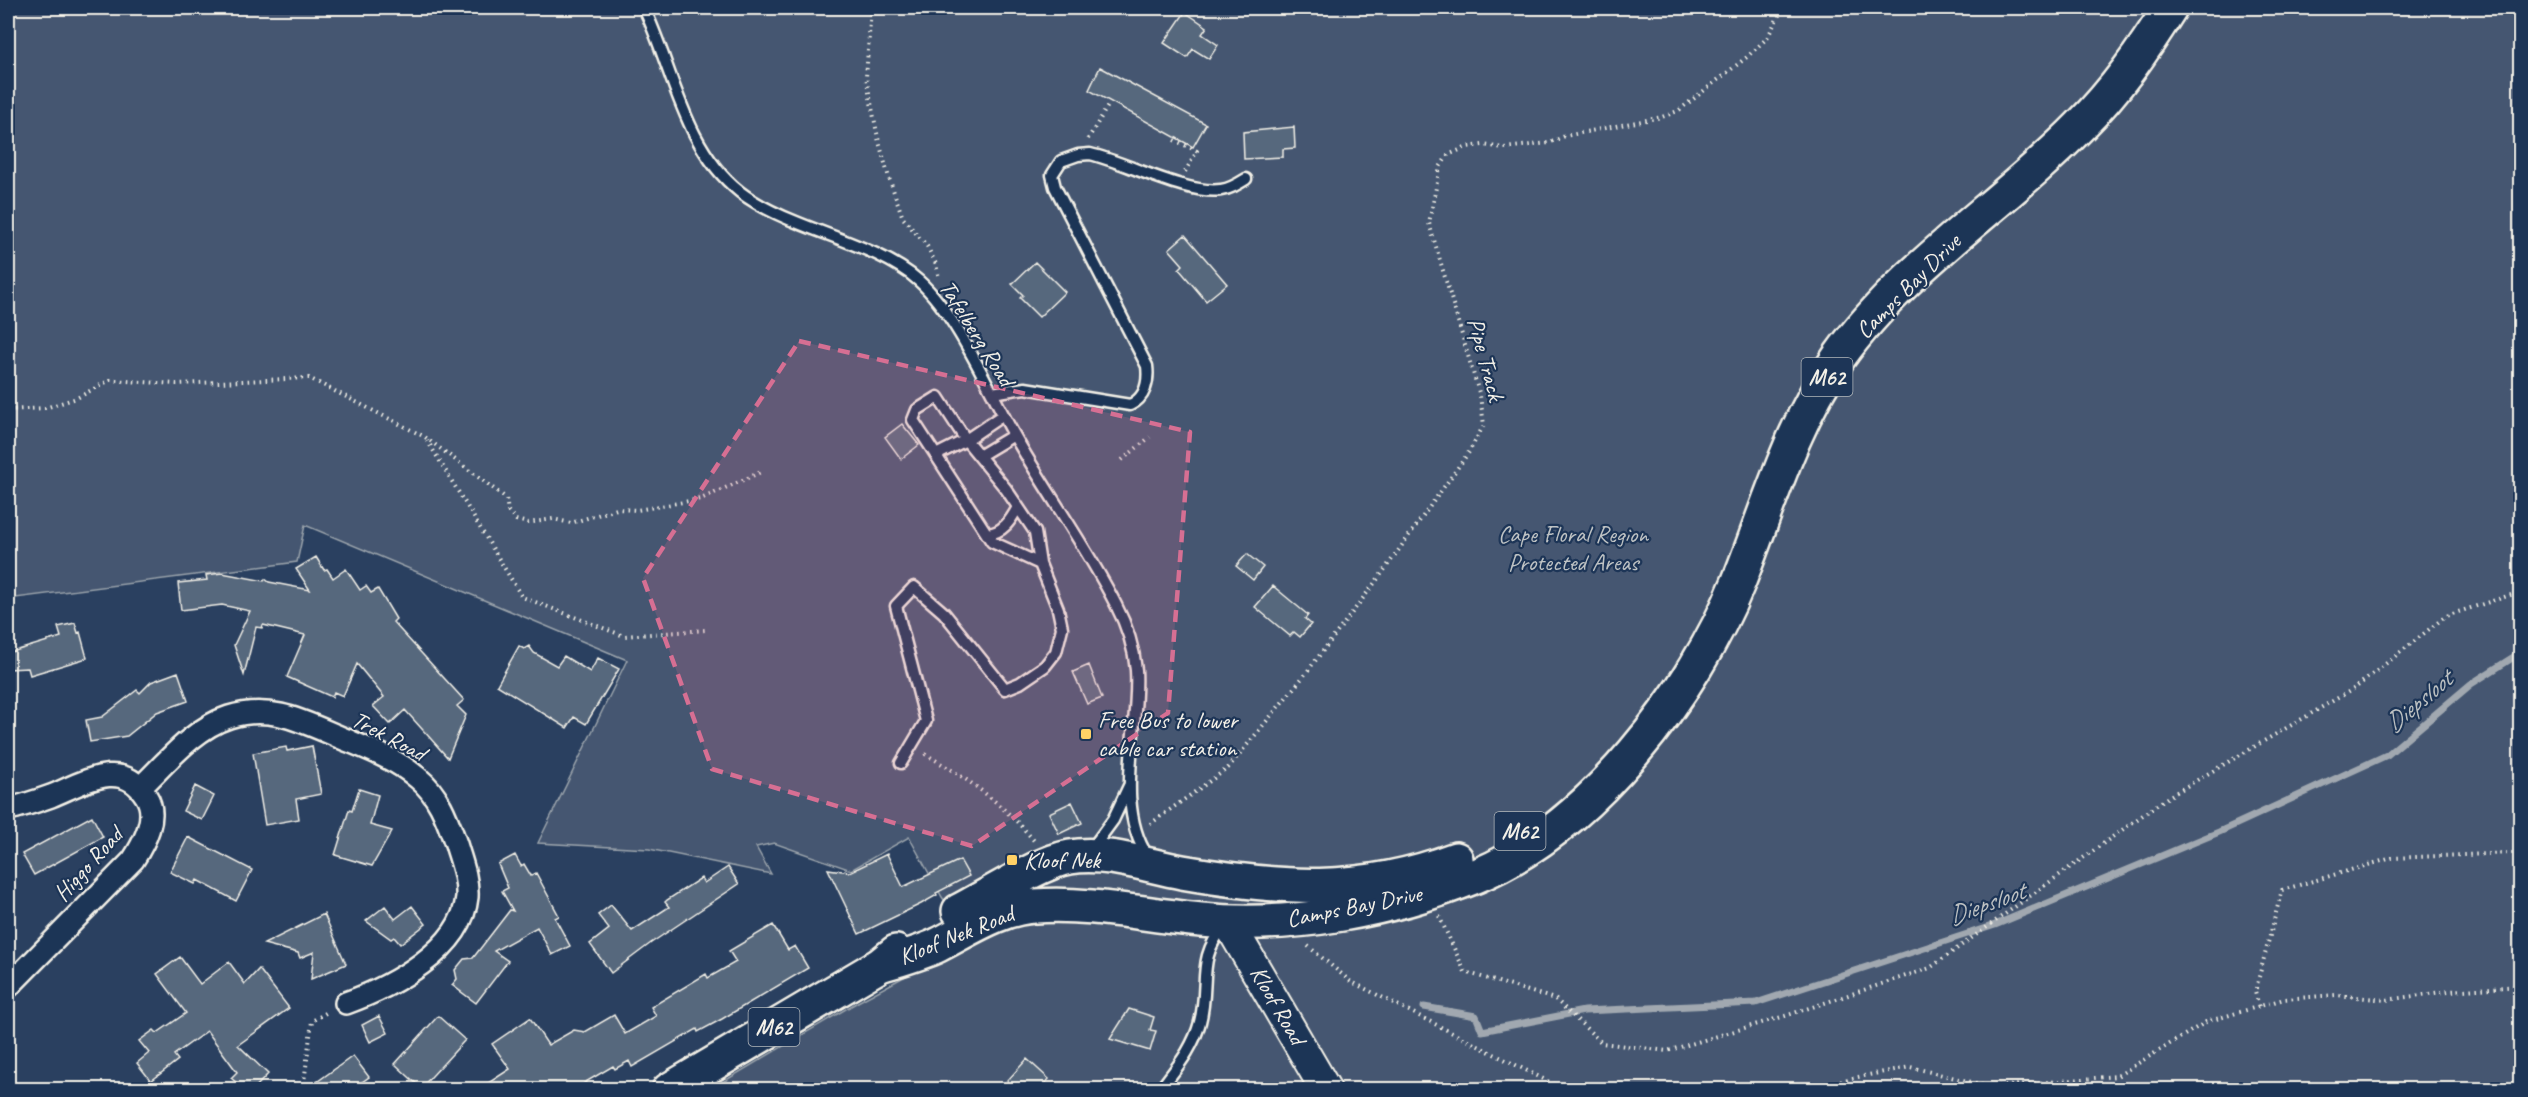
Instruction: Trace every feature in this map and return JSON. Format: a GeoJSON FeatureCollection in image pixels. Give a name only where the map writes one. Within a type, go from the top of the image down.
{"type":"FeatureCollection","features":[{"type":"Feature","properties":{"kind":"main road","name":"Camps Bay Drive"},"geometry":{"type":"LineString","coordinates":[[1153,915],[1228,922],[1292,921],[1398,902],[1478,875],[1530,848],[1569,820],[1605,784],[1682,691],[1713,638],[1738,584],[1778,477],[1803,421],[1837,359],[1861,329],[1912,275],[2077,129],[2127,74],[2170,8]]}},
{"type":"Feature","properties":{"kind":"main road","name":"Camps Bay Drive"},"geometry":{"type":"LineString","coordinates":[[1168,869],[1243,882],[1328,887],[1373,882],[1433,868],[1491,846],[1526,828],[1645,737]]}},
{"type":"Feature","properties":{"kind":"main road","name":"M62"},"geometry":{"type":"LineString","coordinates":[[1088,855],[1105,856],[1168,869]]}},
{"type":"Feature","properties":{"kind":"main road"},"geometry":{"type":"LineString","coordinates":[[1088,855],[1082,874],[1084,886],[1091,898],[1105,909]]}},
{"type":"Feature","properties":{"kind":"main road","name":"Kloof Nek Road"},"geometry":{"type":"LineString","coordinates":[[669,1089],[879,965],[922,930],[1038,869],[1068,857],[1088,855]]}},
{"type":"Feature","properties":{"kind":"main road"},"geometry":{"type":"LineString","coordinates":[[1153,915],[1167,903],[1170,891],[1166,878],[1168,869],[1228,922]]}},
{"type":"Feature","properties":{"kind":"main road","name":"Kloof Nek Road"},"geometry":{"type":"LineString","coordinates":[[879,965],[934,947],[1010,910],[1040,906],[1105,909]]}},
{"type":"Feature","properties":{"kind":"main road","name":"M62"},"geometry":{"type":"LineString","coordinates":[[1105,909],[1153,915]]}},
{"type":"Feature","properties":{"kind":"main road","name":"Kloof Road"},"geometry":{"type":"LineString","coordinates":[[1228,922],[1326,1089]]}},
{"type":"Feature","properties":{"kind":"street","name":"Trek Road"},"geometry":{"type":"LineString","coordinates":[[141,787],[210,726],[236,715],[263,712],[299,720],[390,760],[420,779],[441,807],[459,855],[467,882],[464,912],[453,932],[438,949],[384,988],[346,1003]]}},
{"type":"Feature","properties":{"kind":"street"},"geometry":{"type":"LineString","coordinates":[[8,809],[32,803],[81,782],[110,775],[131,780],[141,787]]}},
{"type":"Feature","properties":{"kind":"street","name":"Higgo Road"},"geometry":{"type":"LineString","coordinates":[[8,987],[133,860],[146,837],[151,812],[148,799],[141,787]]}},
{"type":"Feature","properties":{"kind":"lane","name":"Tafelberg Road"},"geometry":{"type":"LineString","coordinates":[[644,8],[698,142],[724,177],[759,205],[883,258],[918,280],[941,306],[1014,435],[1117,606],[1130,641],[1136,682],[1130,783],[1137,834],[1144,851],[1168,869]]}},
{"type":"Feature","properties":{"kind":"lane"},"geometry":{"type":"LineString","coordinates":[[992,393],[1025,388],[1130,405],[1136,402],[1147,386],[1147,366],[1055,187],[1052,175],[1061,160],[1090,154],[1178,183],[1212,191],[1235,186],[1246,179]]}},
{"type":"Feature","properties":{"kind":"lane"},"geometry":{"type":"LineString","coordinates":[[901,763],[926,721],[896,606],[914,587],[944,613],[1005,689],[1040,671],[1056,652],[1062,628],[1058,609],[1040,564],[1035,532],[966,440],[938,398],[917,410],[913,420],[992,542],[1040,564]]}},
{"type":"Feature","properties":{"kind":"lane"},"geometry":{"type":"LineString","coordinates":[[936,455],[966,440],[1004,415]]}},
{"type":"Feature","properties":{"kind":"lane"},"geometry":{"type":"LineString","coordinates":[[979,456],[1014,435]]}},
{"type":"Feature","properties":{"kind":"lane"},"geometry":{"type":"LineString","coordinates":[[987,534],[995,533],[1009,523],[1018,507]]}},
{"type":"Feature","properties":{"kind":"lane","name":"Tafelberg Road"},"geometry":{"type":"LineString","coordinates":[[1088,855],[1120,808],[1130,783]]}},
{"type":"Feature","properties":{"kind":"lane"},"geometry":{"type":"LineString","coordinates":[[1160,1089],[1192,1043],[1204,1003],[1207,953],[1215,937],[1228,922]]}},
{"type":"Feature","properties":{"kind":"path"},"geometry":{"type":"LineString","coordinates":[[871,8],[866,77],[878,138],[903,218],[927,246],[936,264],[939,280]]}},
{"type":"Feature","properties":{"kind":"path","name":"Pipe Track"},"geometry":{"type":"LineString","coordinates":[[1137,834],[1228,768],[1303,677],[1380,576],[1469,452],[1484,425],[1480,396],[1429,223],[1440,167],[1448,155],[1467,147],[1483,145],[1504,148],[1549,143],[1565,136],[1662,117],[1678,111],[1747,57],[1767,38],[1783,8]]}},
{"type":"Feature","properties":{"kind":"path"},"geometry":{"type":"LineString","coordinates":[[1078,155],[1109,104]]}},
{"type":"Feature","properties":{"kind":"path"},"geometry":{"type":"LineString","coordinates":[[1174,140],[1197,151],[1178,183]]}},
{"type":"Feature","properties":{"kind":"path"},"geometry":{"type":"LineString","coordinates":[[8,410],[45,408],[77,398],[110,380],[177,384],[309,378],[424,437],[506,498],[508,511],[516,520],[528,523],[554,519],[571,523],[617,509],[637,510],[701,500],[763,471]]}},
{"type":"Feature","properties":{"kind":"path"},"geometry":{"type":"LineString","coordinates":[[424,437],[522,597],[624,636],[706,630]]}},
{"type":"Feature","properties":{"kind":"path"},"geometry":{"type":"LineString","coordinates":[[1122,460],[1150,437]]}},
{"type":"Feature","properties":{"kind":"path"},"geometry":{"type":"LineString","coordinates":[[1427,892],[1465,972],[1555,999],[1602,1043],[1667,1050],[1785,1016],[1930,968],[2168,797],[2355,688],[2446,615],[2520,591]]}},
{"type":"Feature","properties":{"kind":"path"},"geometry":{"type":"LineString","coordinates":[[911,746],[965,777],[1001,805],[1041,849]]}},
{"type":"Feature","properties":{"kind":"path"},"geometry":{"type":"LineString","coordinates":[[2259,1006],[2255,992],[2282,890],[2392,858],[2513,853],[2520,847]]}},
{"type":"Feature","properties":{"kind":"path"},"geometry":{"type":"LineString","coordinates":[[1292,921],[1302,941],[1350,981],[1565,1089]]}},
{"type":"Feature","properties":{"kind":"path"},"geometry":{"type":"LineString","coordinates":[[1818,1089],[1848,1079],[1910,1067],[1992,1087],[2116,1076],[2205,1022],[2283,999],[2336,994],[2386,1000],[2449,991],[2520,986]]}},
{"type":"Feature","properties":{"kind":"path"},"geometry":{"type":"LineString","coordinates":[[303,1089],[312,1021],[346,1003]]}},
{"type":"Feature","properties":{"kind":"highlighted area"},"geometry":{"type":"Polygon","coordinates":[[[799,341],[1190,432],[1168,713],[972,846],[712,769],[643,578],[799,341]]]}},
{"type":"Feature","properties":{"kind":"green space","name":"Cape Floral Region Protected Areas"},"geometry":{"type":"Polygon","coordinates":[[[8,8],[2520,8],[2520,1089],[711,1089],[856,1003],[972,940],[942,897],[909,837],[851,870],[774,843],[756,847],[771,874],[649,849],[538,843],[627,660],[305,525],[297,562],[8,599],[8,8]]]}},
{"type":"Feature","properties":{"kind":"building"},"geometry":{"type":"Polygon","coordinates":[[[1185,12],[1207,27],[1202,34],[1218,45],[1209,59],[1193,49],[1187,58],[1164,43],[1185,12]]]}},
{"type":"Feature","properties":{"kind":"building"},"geometry":{"type":"Polygon","coordinates":[[[1100,67],[1206,124],[1193,147],[1089,90],[1100,67]]]}},
{"type":"Feature","properties":{"kind":"building"},"geometry":{"type":"Polygon","coordinates":[[[1294,127],[1295,148],[1283,149],[1283,157],[1244,159],[1243,132],[1294,127]]]}},
{"type":"Feature","properties":{"kind":"building"},"geometry":{"type":"Polygon","coordinates":[[[1185,235],[1227,284],[1206,301],[1179,269],[1183,265],[1169,249],[1185,235]]]}},
{"type":"Feature","properties":{"kind":"building"},"geometry":{"type":"Polygon","coordinates":[[[1035,262],[1065,292],[1039,317],[1020,298],[1023,295],[1012,284],[1035,262]]]}},
{"type":"Feature","properties":{"kind":"building"},"geometry":{"type":"Polygon","coordinates":[[[902,424],[919,445],[901,459],[885,437],[902,424]]]}},
{"type":"Feature","properties":{"kind":"building"},"geometry":{"type":"Polygon","coordinates":[[[1247,554],[1263,567],[1253,580],[1236,566],[1247,554]]]}},
{"type":"Feature","properties":{"kind":"building"},"geometry":{"type":"Polygon","coordinates":[[[316,557],[324,570],[327,569],[333,578],[346,569],[360,590],[366,586],[371,593],[378,589],[396,619],[393,622],[464,700],[457,706],[466,715],[448,758],[405,710],[390,724],[373,706],[384,697],[357,664],[343,696],[334,692],[332,697],[287,677],[305,635],[263,625],[262,628],[256,627],[244,675],[234,645],[250,611],[222,605],[181,610],[178,583],[207,580],[206,575],[222,573],[264,581],[265,579],[269,582],[310,590],[296,569],[316,557]]]}},
{"type":"Feature","properties":{"kind":"building"},"geometry":{"type":"Polygon","coordinates":[[[1273,586],[1308,615],[1305,619],[1311,624],[1300,637],[1294,632],[1290,636],[1255,607],[1273,586]]]}},
{"type":"Feature","properties":{"kind":"building"},"geometry":{"type":"Polygon","coordinates":[[[75,623],[78,633],[80,632],[87,658],[30,675],[28,668],[8,669],[8,653],[61,637],[58,627],[75,623]]]}},
{"type":"Feature","properties":{"kind":"building"},"geometry":{"type":"Polygon","coordinates":[[[519,646],[524,649],[529,646],[534,653],[557,666],[564,656],[590,672],[598,658],[619,669],[586,724],[574,717],[567,728],[497,685],[519,646]]]}},
{"type":"Feature","properties":{"kind":"building"},"geometry":{"type":"Polygon","coordinates":[[[1089,665],[1102,698],[1087,704],[1073,672],[1089,665]]]}},
{"type":"Feature","properties":{"kind":"building"},"geometry":{"type":"Polygon","coordinates":[[[178,672],[188,701],[157,712],[127,736],[90,742],[86,720],[102,717],[137,690],[140,693],[151,682],[178,672]]]}},
{"type":"Feature","properties":{"kind":"building"},"geometry":{"type":"Polygon","coordinates":[[[312,746],[321,794],[296,799],[299,819],[265,825],[253,753],[286,747],[287,751],[312,746]]]}},
{"type":"Feature","properties":{"kind":"building"},"geometry":{"type":"Polygon","coordinates":[[[195,786],[214,796],[202,820],[183,811],[195,786]]]}},
{"type":"Feature","properties":{"kind":"building"},"geometry":{"type":"Polygon","coordinates":[[[359,789],[378,795],[370,825],[392,831],[372,866],[335,855],[349,810],[352,811],[359,789]]]}},
{"type":"Feature","properties":{"kind":"building"},"geometry":{"type":"Polygon","coordinates":[[[1072,802],[1082,823],[1059,834],[1049,813],[1072,802]]]}},
{"type":"Feature","properties":{"kind":"building"},"geometry":{"type":"Polygon","coordinates":[[[92,816],[103,837],[34,875],[22,854],[92,816]]]}},
{"type":"Feature","properties":{"kind":"building"},"geometry":{"type":"Polygon","coordinates":[[[188,837],[252,870],[236,901],[197,880],[195,884],[170,872],[188,837]]]}},
{"type":"Feature","properties":{"kind":"building"},"geometry":{"type":"Polygon","coordinates":[[[887,854],[903,887],[960,860],[969,876],[936,893],[937,895],[921,904],[859,934],[828,869],[850,872],[887,854]]]}},
{"type":"Feature","properties":{"kind":"building"},"geometry":{"type":"Polygon","coordinates":[[[515,855],[521,866],[524,864],[531,876],[536,873],[559,916],[555,918],[570,946],[552,955],[537,927],[494,951],[508,961],[476,1003],[452,985],[457,979],[455,970],[464,959],[473,958],[510,910],[513,911],[502,891],[508,888],[498,864],[515,855]]]}},
{"type":"Feature","properties":{"kind":"building"},"geometry":{"type":"Polygon","coordinates":[[[728,867],[739,884],[611,973],[590,944],[609,929],[598,915],[611,905],[632,931],[669,907],[665,902],[667,900],[701,878],[704,883],[728,867]]]}},
{"type":"Feature","properties":{"kind":"building"},"geometry":{"type":"Polygon","coordinates":[[[385,906],[395,919],[412,906],[426,924],[400,944],[394,937],[391,939],[366,921],[385,906]]]}},
{"type":"Feature","properties":{"kind":"building"},"geometry":{"type":"Polygon","coordinates":[[[324,914],[346,964],[311,979],[314,952],[300,958],[298,953],[264,944],[324,914]]]}},
{"type":"Feature","properties":{"kind":"building"},"geometry":{"type":"Polygon","coordinates":[[[773,925],[788,950],[795,946],[808,968],[722,1019],[698,1032],[697,1029],[632,1067],[629,1061],[615,1069],[613,1066],[584,1083],[588,1089],[479,1089],[510,1069],[492,1044],[530,1018],[548,1045],[574,1030],[585,1032],[614,1015],[625,1034],[656,1016],[651,1007],[706,974],[708,978],[736,962],[729,951],[773,925]]]}},
{"type":"Feature","properties":{"kind":"building"},"geometry":{"type":"Polygon","coordinates":[[[180,957],[200,984],[229,962],[245,984],[259,969],[289,1008],[238,1045],[268,1074],[254,1089],[244,1089],[231,1078],[237,1072],[207,1031],[174,1055],[178,1060],[151,1081],[137,1063],[149,1053],[139,1041],[154,1030],[157,1033],[186,1013],[157,974],[180,957]]]}},
{"type":"Feature","properties":{"kind":"building"},"geometry":{"type":"Polygon","coordinates":[[[1129,1009],[1154,1017],[1150,1030],[1156,1031],[1150,1051],[1110,1039],[1129,1009]]]}},
{"type":"Feature","properties":{"kind":"building"},"geometry":{"type":"Polygon","coordinates":[[[379,1016],[388,1033],[370,1042],[362,1025],[379,1016]]]}},
{"type":"Feature","properties":{"kind":"building"},"geometry":{"type":"Polygon","coordinates":[[[438,1016],[465,1040],[421,1088],[395,1064],[438,1016]]]}},
{"type":"Feature","properties":{"kind":"building"},"geometry":{"type":"Polygon","coordinates":[[[353,1056],[369,1077],[352,1089],[307,1089],[353,1056]]]}},
{"type":"Feature","properties":{"kind":"building"},"geometry":{"type":"Polygon","coordinates":[[[1027,1059],[1049,1079],[1040,1089],[1000,1089],[1027,1059]]]}},
{"type":"Feature","properties":{"kind":"waterway","name":"Diepsloot"},"geometry":{"type":"LineString","coordinates":[[1424,1007],[1476,1016],[1482,1031],[1584,1011],[1756,1003],[1995,925],[2219,832],[2387,755],[2471,684],[2520,653]]}},
{"type":"Feature","properties":{"kind":"place","name":"Free Bus to lower cable car station"},"geometry":{"type":"Point","coordinates":[1086,734]}},
{"type":"Feature","properties":{"kind":"place","name":"Kloof Nek"},"geometry":{"type":"Point","coordinates":[1012,860]}}]}
